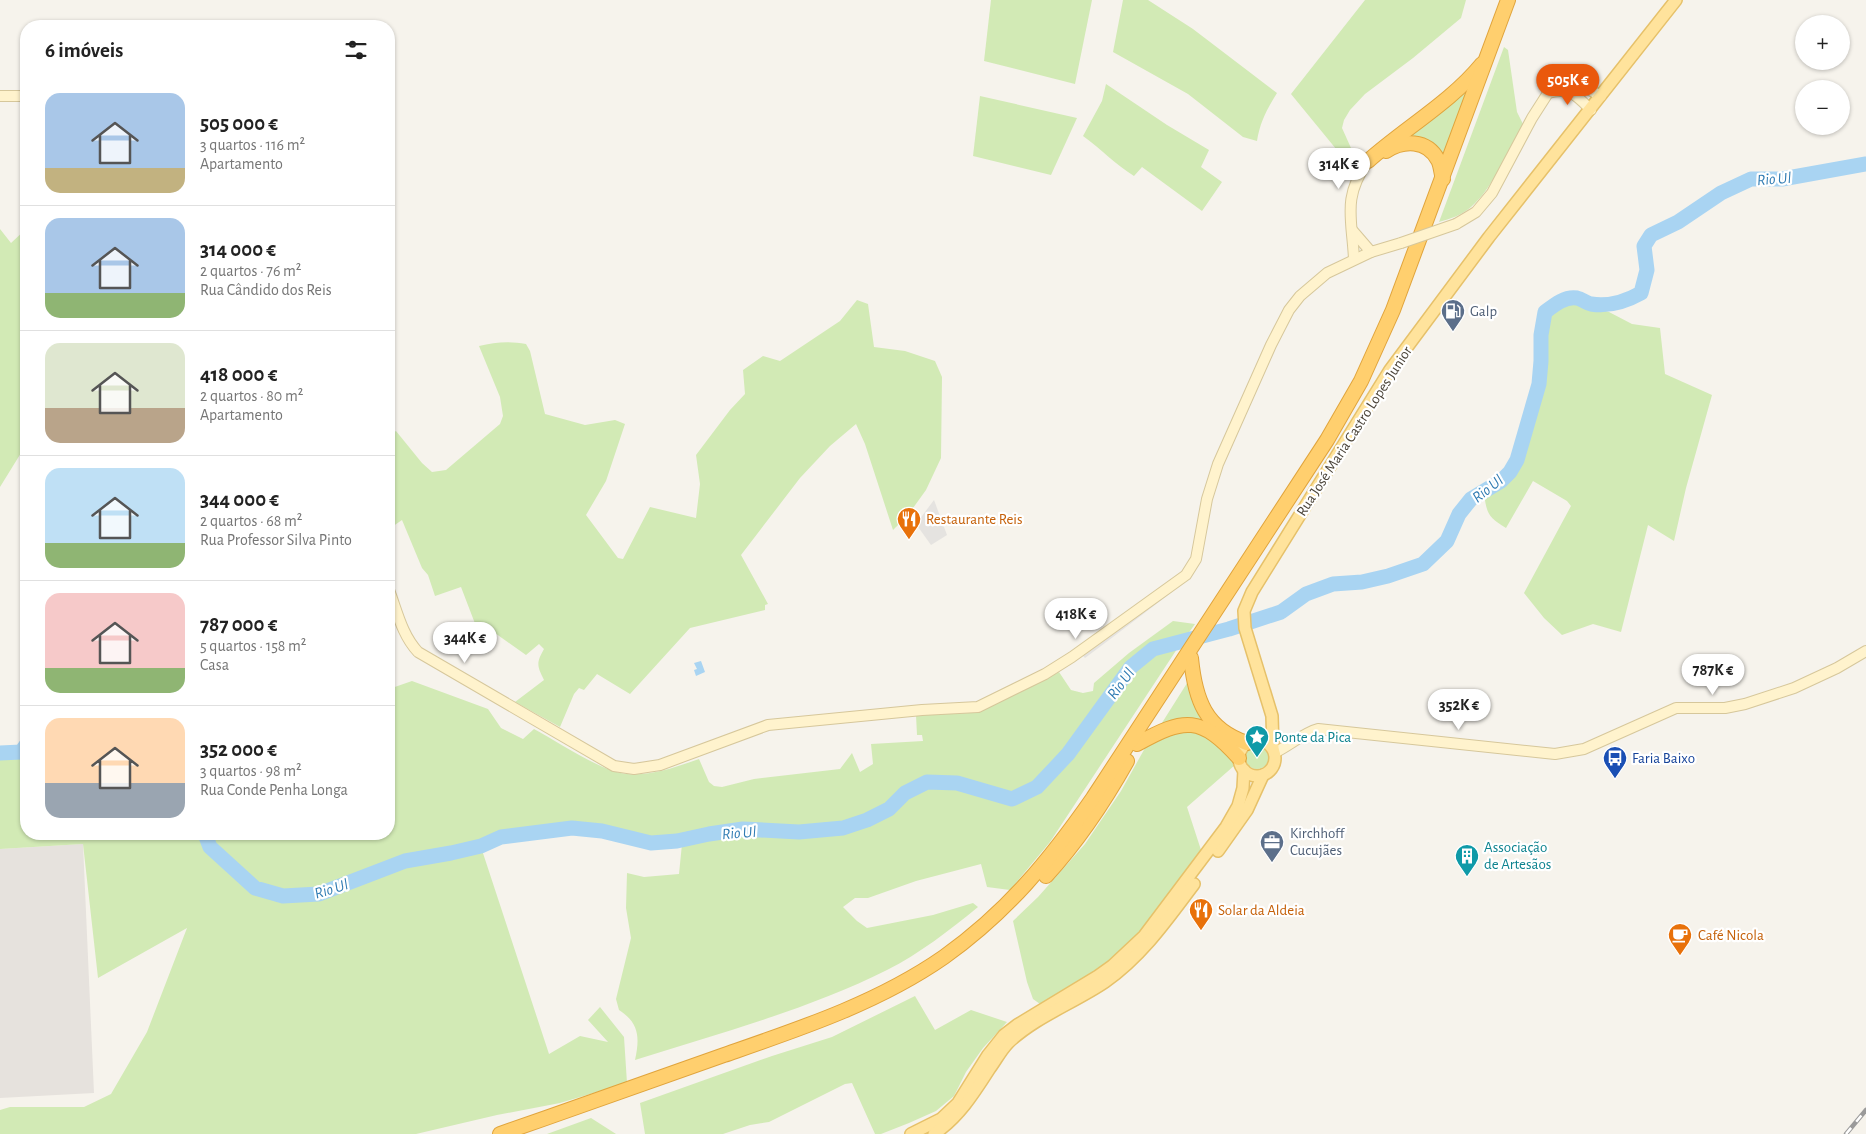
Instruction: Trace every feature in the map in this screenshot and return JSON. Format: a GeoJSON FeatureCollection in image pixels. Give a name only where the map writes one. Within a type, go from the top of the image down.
{"type":"FeatureCollection","features":[{"type":"Feature","properties":{"kind":"highway"},"geometry":{"type":"LineString","coordinates":[[1219,612],[1327,440],[1361,381],[1393,310],[1508,0]]}},
{"type":"Feature","properties":{"kind":"highway"},"geometry":{"type":"LineString","coordinates":[[500,1134],[828,1017],[909,978],[944,957],[982,928],[1012,901],[1043,867],[1093,798],[1219,612],[1331,443],[1365,384],[1418,264],[1515,0]]}},
{"type":"Feature","properties":{"kind":"highway"},"geometry":{"type":"LineString","coordinates":[[1368,161],[1460,88],[1487,57]]}},
{"type":"Feature","properties":{"kind":"highway"},"geometry":{"type":"LineString","coordinates":[[1368,161],[1392,147],[1405,143],[1417,143],[1431,151],[1439,160],[1443,179]]}},
{"type":"Feature","properties":{"kind":"highway"},"geometry":{"type":"LineString","coordinates":[[1188,657],[1195,691],[1202,709],[1223,731],[1235,739],[1252,742]]}},
{"type":"Feature","properties":{"kind":"highway"},"geometry":{"type":"LineString","coordinates":[[517,1134],[831,1025],[895,994],[942,966],[991,927],[1052,869],[1079,837],[1102,803],[1188,657]]}},
{"type":"Feature","properties":{"kind":"highway"},"geometry":{"type":"LineString","coordinates":[[1137,744],[1174,726],[1189,724],[1199,726],[1216,735],[1241,764]]}},
{"type":"Feature","properties":{"kind":"main road","name":"Rua José Maria Castro Lopes Junior"},"geometry":{"type":"LineString","coordinates":[[1273,751],[1272,716],[1248,642],[1244,614],[1252,592],[1390,370],[1489,237],[1676,0]]}},
{"type":"Feature","properties":{"kind":"main road"},"geometry":{"type":"LineString","coordinates":[[911,1134],[940,1119],[958,1103],[988,1055],[1004,1035],[1112,966],[1144,936],[1226,827],[1238,806],[1242,788],[1241,764],[1243,747],[1252,742],[1272,724]]}},
{"type":"Feature","properties":{"kind":"main road"},"geometry":{"type":"LineString","coordinates":[[934,1134],[961,1110],[1009,1043],[1032,1025],[1110,978],[1128,964],[1153,939],[1233,831],[1246,810],[1263,775],[1273,766],[1273,751],[1266,743],[1252,742]]}},
{"type":"Feature","properties":{"kind":"main road"},"geometry":{"type":"LineString","coordinates":[[1241,764],[1252,776],[1263,775]]}},
{"type":"Feature","properties":{"kind":"street"},"geometry":{"type":"LineString","coordinates":[[395,606],[409,642],[418,652],[614,766],[634,769],[660,765],[768,725],[922,710],[978,707],[1045,674],[1098,640],[1186,575],[1196,559],[1207,499],[1215,472],[1271,345],[1289,310],[1316,280],[1354,259],[1456,224],[1476,212],[1492,193],[1532,118],[1558,81],[1567,80],[1601,96]]}},
{"type":"Feature","properties":{"kind":"street"},"geometry":{"type":"LineString","coordinates":[[1548,93],[1557,90],[1569,91],[1590,110]]}},
{"type":"Feature","properties":{"kind":"street"},"geometry":{"type":"LineString","coordinates":[[0,96],[20,96]]}},
{"type":"Feature","properties":{"kind":"street"},"geometry":{"type":"LineString","coordinates":[[1354,259],[1350,208],[1351,194],[1355,182],[1368,161]]}},
{"type":"Feature","properties":{"kind":"street"},"geometry":{"type":"LineString","coordinates":[[1352,230],[1371,252]]}},
{"type":"Feature","properties":{"kind":"street"},"geometry":{"type":"LineString","coordinates":[[1273,751],[1289,746],[1310,731],[1318,729],[1555,754],[1570,753],[1655,719],[1676,708],[1725,708],[1753,701],[1814,679],[1866,651]]}},
{"type":"Feature","properties":{"kind":"shaded area"},"geometry":{"type":"Polygon","coordinates":[[[934,500],[947,535],[931,545],[916,524],[934,500]]]}},
{"type":"Feature","properties":{"kind":"shaded area"},"geometry":{"type":"Polygon","coordinates":[[[1170,589],[1172,592],[1085,658],[1082,655],[1170,589]]]}},
{"type":"Feature","properties":{"kind":"shaded area"},"geometry":{"type":"Polygon","coordinates":[[[83,844],[94,1093],[0,1098],[0,849],[83,844]]]}},
{"type":"Feature","properties":{"kind":"green space"},"geometry":{"type":"Polygon","coordinates":[[[991,0],[1092,0],[1075,84],[984,61],[991,0]]]}},
{"type":"Feature","properties":{"kind":"green space"},"geometry":{"type":"Polygon","coordinates":[[[1123,0],[1148,0],[1193,29],[1277,93],[1264,116],[1257,141],[1243,137],[1188,94],[1113,52],[1123,0]]]}},
{"type":"Feature","properties":{"kind":"green space"},"geometry":{"type":"Polygon","coordinates":[[[1365,0],[1466,0],[1461,18],[1413,58],[1365,94],[1350,110],[1342,128],[1351,148],[1341,155],[1291,94],[1365,0]]]}},
{"type":"Feature","properties":{"kind":"green space"},"geometry":{"type":"Polygon","coordinates":[[[1504,47],[1508,50],[1517,112],[1523,124],[1494,179],[1479,199],[1464,212],[1439,222],[1504,47]]]}},
{"type":"Feature","properties":{"kind":"green space"},"geometry":{"type":"Polygon","coordinates":[[[1473,81],[1444,160],[1402,138],[1473,81]]]}},
{"type":"Feature","properties":{"kind":"green space"},"geometry":{"type":"Polygon","coordinates":[[[1106,84],[1167,125],[1209,150],[1201,167],[1222,182],[1202,211],[1142,167],[1134,176],[1083,136],[1102,101],[1106,84]]]}},
{"type":"Feature","properties":{"kind":"green space"},"geometry":{"type":"Polygon","coordinates":[[[980,96],[1077,118],[1051,175],[973,156],[980,96]]]}},
{"type":"Feature","properties":{"kind":"green space"},"geometry":{"type":"Polygon","coordinates":[[[0,229],[11,243],[20,235],[20,455],[0,487],[0,229]]]}},
{"type":"Feature","properties":{"kind":"green space"},"geometry":{"type":"Polygon","coordinates":[[[857,300],[868,304],[874,347],[905,351],[935,361],[942,377],[941,458],[926,490],[908,515],[893,530],[865,444],[856,424],[830,446],[800,478],[741,555],[768,604],[765,605],[765,610],[690,628],[630,694],[597,674],[584,690],[579,688],[574,694],[560,727],[515,702],[544,680],[538,664],[544,649],[539,644],[526,655],[488,628],[479,634],[461,587],[435,596],[428,575],[422,568],[402,520],[395,525],[395,432],[432,472],[446,470],[500,424],[503,416],[500,397],[479,346],[502,342],[526,344],[530,351],[545,414],[585,425],[615,420],[625,424],[606,481],[586,515],[618,558],[623,559],[650,507],[696,518],[700,484],[696,455],[730,410],[745,394],[743,370],[763,356],[780,361],[840,321],[857,300]]]}},
{"type":"Feature","properties":{"kind":"green space"},"geometry":{"type":"Polygon","coordinates":[[[1570,301],[1609,312],[1632,324],[1660,328],[1665,374],[1712,395],[1686,488],[1674,541],[1648,525],[1621,632],[1593,624],[1562,635],[1544,618],[1524,593],[1571,506],[1567,501],[1533,481],[1506,528],[1495,521],[1489,514],[1484,494],[1513,474],[1524,450],[1543,379],[1547,314],[1557,306],[1570,301]]]}},
{"type":"Feature","properties":{"kind":"green space"},"geometry":{"type":"Polygon","coordinates":[[[1173,621],[1195,624],[1185,638],[1152,648],[1131,664],[1116,681],[1057,762],[1029,788],[1013,795],[1005,795],[983,786],[960,781],[926,779],[900,794],[885,808],[847,825],[820,829],[728,827],[676,839],[652,841],[608,828],[577,825],[537,829],[479,841],[549,1054],[580,1036],[608,1042],[588,1020],[600,1007],[624,1037],[627,1083],[560,1103],[497,1115],[416,1134],[0,1134],[0,1110],[10,1107],[84,1107],[111,1094],[147,1032],[187,928],[98,978],[83,844],[0,849],[0,759],[20,755],[20,840],[395,840],[395,687],[412,681],[488,709],[501,728],[523,739],[534,729],[605,768],[627,774],[646,774],[673,768],[699,759],[709,782],[714,786],[722,787],[754,779],[840,769],[852,753],[860,772],[873,764],[871,744],[923,741],[922,735],[917,735],[916,715],[969,713],[990,707],[1059,672],[1071,690],[1083,693],[1093,691],[1094,683],[1129,653],[1173,621]]]}},
{"type":"Feature","properties":{"kind":"green space"},"geometry":{"type":"Polygon","coordinates":[[[1179,646],[1050,842],[1010,890],[987,887],[981,864],[916,881],[868,898],[855,898],[843,907],[867,928],[933,915],[973,903],[978,907],[911,957],[857,984],[763,1020],[635,1060],[636,1031],[631,1020],[619,1010],[616,999],[631,938],[626,908],[627,873],[644,877],[679,874],[682,844],[707,838],[744,833],[784,836],[841,833],[872,823],[890,814],[908,796],[933,786],[960,788],[1011,803],[1039,789],[1060,767],[1138,664],[1156,651],[1179,646]]]}},
{"type":"Feature","properties":{"kind":"green space"},"geometry":{"type":"Polygon","coordinates":[[[1189,680],[1194,704],[1207,724],[1160,726],[1189,680]]]}},
{"type":"Feature","properties":{"kind":"green space"},"geometry":{"type":"Polygon","coordinates":[[[1197,729],[1227,751],[1235,765],[1187,807],[1201,850],[1159,908],[1121,951],[1088,976],[1040,1004],[1033,999],[1027,982],[1013,921],[1038,897],[1085,844],[1121,791],[1145,748],[1168,732],[1197,729]]]}},
{"type":"Feature","properties":{"kind":"green space"},"geometry":{"type":"Polygon","coordinates":[[[1257,745],[1266,748],[1269,757],[1266,766],[1257,769],[1248,766],[1245,757],[1248,748],[1257,745]]]}},
{"type":"Feature","properties":{"kind":"green space"},"geometry":{"type":"Polygon","coordinates":[[[915,996],[935,1030],[971,1010],[1007,1022],[983,1048],[966,1072],[954,1096],[936,1111],[881,1134],[875,1134],[852,1083],[845,1084],[769,1122],[750,1125],[723,1134],[645,1134],[640,1103],[772,1056],[832,1037],[915,996]]]}},
{"type":"Feature","properties":{"kind":"green space"},"geometry":{"type":"Polygon","coordinates":[[[591,1118],[616,1134],[547,1134],[591,1118]]]}},
{"type":"Feature","properties":{"kind":"water"},"geometry":{"type":"Polygon","coordinates":[[[701,661],[705,672],[696,676],[694,670],[697,669],[694,663],[701,661]]]}},
{"type":"Feature","properties":{"kind":"waterway","name":"Rio Ul"},"geometry":{"type":"LineString","coordinates":[[207,840],[210,847],[255,888],[283,896],[319,894],[405,861],[481,846],[501,837],[572,828],[602,831],[651,843],[677,841],[743,829],[799,832],[843,828],[867,820],[889,809],[905,793],[927,782],[957,783],[1012,799],[1037,787],[1068,754],[1131,667],[1153,649],[1229,629],[1281,612],[1306,594],[1333,584],[1362,582],[1388,576],[1423,564],[1447,541],[1459,514],[1471,499],[1501,481],[1510,472],[1517,460],[1539,384],[1541,335],[1545,312],[1560,302],[1573,298],[1598,305],[1623,301],[1641,293],[1647,270],[1644,246],[1651,235],[1678,222],[1721,193],[1751,179],[1782,179],[1866,164]]}},
{"type":"Feature","properties":{"kind":"waterway","name":"Rio Ul"},"geometry":{"type":"LineString","coordinates":[[0,753],[20,752]]}},
{"type":"Feature","properties":{"kind":"railway"},"geometry":{"type":"LineString","coordinates":[[1846,1134],[1866,1110]]}},
{"type":"Feature","properties":{"kind":"place","name":"Galp"},"geometry":{"type":"Point","coordinates":[1453,332]}},
{"type":"Feature","properties":{"kind":"place","name":"Restaurante Reis"},"geometry":{"type":"Point","coordinates":[909,540]}},
{"type":"Feature","properties":{"kind":"place","name":"Ponte da Pica"},"geometry":{"type":"Point","coordinates":[1257,758]}},
{"type":"Feature","properties":{"kind":"place","name":"Faria Baixo"},"geometry":{"type":"Point","coordinates":[1615,779]}},
{"type":"Feature","properties":{"kind":"place","name":"Kirchhoff Cucujães"},"geometry":{"type":"Point","coordinates":[1272,863]}},
{"type":"Feature","properties":{"kind":"place","name":"Associação de Artesãos"},"geometry":{"type":"Point","coordinates":[1467,877]}},
{"type":"Feature","properties":{"kind":"place","name":"Solar da Aldeia"},"geometry":{"type":"Point","coordinates":[1201,931]}},
{"type":"Feature","properties":{"kind":"place","name":"Café Nicola"},"geometry":{"type":"Point","coordinates":[1680,956]}}]}
